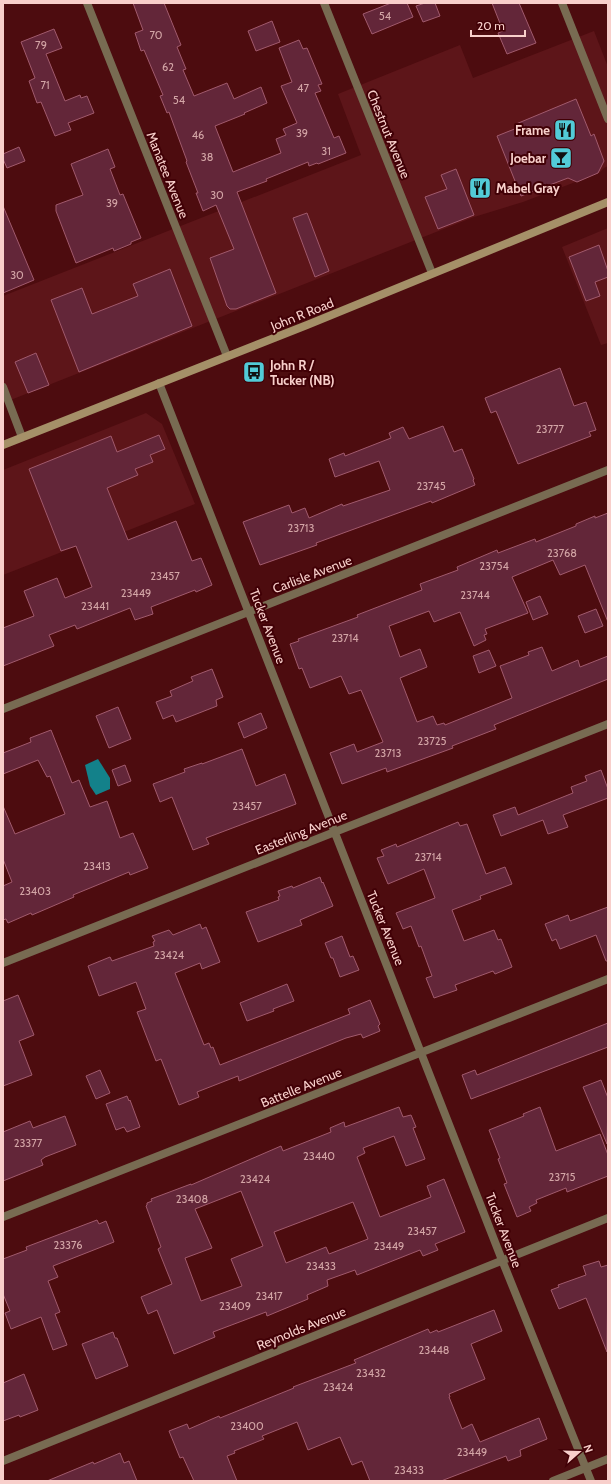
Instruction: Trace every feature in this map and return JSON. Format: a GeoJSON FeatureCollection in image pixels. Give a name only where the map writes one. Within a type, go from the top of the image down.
{"type":"FeatureCollection","features":[{"type":"Feature","properties":{"kind":"main road","name":"John R Road"},"geometry":{"type":"LineString","coordinates":[[3,445],[227,356],[307,326],[608,202]]}},
{"type":"Feature","properties":{"kind":"street","name":"Manatee Avenue"},"geometry":{"type":"LineString","coordinates":[[87,3],[227,356]]}},
{"type":"Feature","properties":{"kind":"street","name":"Chestnut Avenue"},"geometry":{"type":"LineString","coordinates":[[324,3],[432,274]]}},
{"type":"Feature","properties":{"kind":"street"},"geometry":{"type":"LineString","coordinates":[[562,3],[608,119]]}},
{"type":"Feature","properties":{"kind":"street","name":"Tucker Avenue"},"geometry":{"type":"LineString","coordinates":[[159,383],[422,1052],[502,1260],[591,1481]]}},
{"type":"Feature","properties":{"kind":"street"},"geometry":{"type":"LineString","coordinates":[[3,387],[22,437]]}},
{"type":"Feature","properties":{"kind":"street","name":"Carlisle Avenue"},"geometry":{"type":"LineString","coordinates":[[3,709],[608,470]]}},
{"type":"Feature","properties":{"kind":"street","name":"Easterling Avenue"},"geometry":{"type":"LineString","coordinates":[[3,962],[608,724]]}},
{"type":"Feature","properties":{"kind":"street","name":"Battelle Avenue"},"geometry":{"type":"LineString","coordinates":[[3,1217],[608,979]]}},
{"type":"Feature","properties":{"kind":"street","name":"Reynolds Avenue"},"geometry":{"type":"LineString","coordinates":[[3,1461],[608,1218]]}},
{"type":"Feature","properties":{"kind":"street"},"geometry":{"type":"LineString","coordinates":[[553,1481],[608,1459]]}},
{"type":"Feature","properties":{"kind":"shaded area"},"geometry":{"type":"Polygon","coordinates":[[[594,31],[608,67],[608,166],[599,173],[523,202],[474,217],[3,403],[3,296],[361,155],[338,94],[460,45],[473,78],[594,31]]]}},
{"type":"Feature","properties":{"kind":"shaded area"},"geometry":{"type":"Polygon","coordinates":[[[608,228],[608,343],[601,345],[562,247],[608,228]]]}},
{"type":"Feature","properties":{"kind":"shaded area"},"geometry":{"type":"Polygon","coordinates":[[[146,413],[162,424],[195,504],[124,532],[123,528],[3,575],[3,470],[146,413]]]}},
{"type":"Feature","properties":{"kind":"water"},"geometry":{"type":"Polygon","coordinates":[[[98,759],[110,778],[110,789],[96,795],[90,786],[85,765],[98,759]]]}},
{"type":"Feature","properties":{"kind":"building"},"geometry":{"type":"Polygon","coordinates":[[[133,3],[164,3],[181,45],[177,47],[186,69],[183,70],[194,96],[227,83],[234,99],[261,87],[267,103],[215,126],[233,172],[281,153],[276,139],[286,135],[283,129],[297,123],[281,86],[292,82],[279,48],[299,40],[303,49],[307,48],[322,84],[318,85],[321,91],[315,93],[334,138],[339,136],[346,153],[318,164],[309,166],[308,162],[266,179],[267,181],[237,192],[276,293],[236,309],[230,309],[227,306],[210,258],[234,249],[216,205],[203,211],[169,112],[167,113],[160,96],[163,95],[144,50],[141,51],[135,33],[143,30],[133,3]]]}},
{"type":"Feature","properties":{"kind":"building"},"geometry":{"type":"Polygon","coordinates":[[[391,3],[407,3],[413,17],[372,34],[363,14],[391,3]]]}},
{"type":"Feature","properties":{"kind":"building"},"geometry":{"type":"Polygon","coordinates":[[[425,3],[435,3],[440,16],[423,22],[416,6],[425,3]]]}},
{"type":"Feature","properties":{"kind":"building"},"geometry":{"type":"Polygon","coordinates":[[[492,3],[519,3],[536,43],[507,54],[498,33],[503,31],[492,3]]]}},
{"type":"Feature","properties":{"kind":"building"},"geometry":{"type":"Polygon","coordinates":[[[272,21],[280,42],[256,51],[248,31],[272,21]]]}},
{"type":"Feature","properties":{"kind":"building"},"geometry":{"type":"Polygon","coordinates":[[[54,29],[62,48],[46,54],[65,101],[80,95],[81,98],[87,96],[94,113],[68,123],[71,130],[55,136],[41,102],[37,103],[29,81],[35,78],[21,42],[54,29]]]}},
{"type":"Feature","properties":{"kind":"building"},"geometry":{"type":"Polygon","coordinates":[[[576,99],[591,136],[594,134],[604,161],[598,173],[577,182],[568,178],[521,196],[497,136],[517,128],[516,124],[576,99]]]}},
{"type":"Feature","properties":{"kind":"building"},"geometry":{"type":"Polygon","coordinates":[[[19,147],[25,161],[7,168],[3,159],[3,154],[19,147]]]}},
{"type":"Feature","properties":{"kind":"building"},"geometry":{"type":"Polygon","coordinates":[[[108,149],[115,167],[110,169],[120,195],[123,194],[141,238],[114,251],[113,248],[76,263],[56,211],[56,205],[83,195],[71,164],[108,149]]]}},
{"type":"Feature","properties":{"kind":"building"},"geometry":{"type":"Polygon","coordinates":[[[456,169],[474,215],[438,229],[425,197],[447,189],[441,175],[456,169]]]}},
{"type":"Feature","properties":{"kind":"building"},"geometry":{"type":"Polygon","coordinates":[[[3,206],[34,280],[3,293],[3,206]]]}},
{"type":"Feature","properties":{"kind":"building"},"geometry":{"type":"Polygon","coordinates":[[[307,213],[329,271],[315,277],[293,218],[307,213]]]}},
{"type":"Feature","properties":{"kind":"building"},"geometry":{"type":"Polygon","coordinates":[[[599,245],[608,271],[608,277],[595,282],[600,296],[586,301],[569,257],[599,245]]]}},
{"type":"Feature","properties":{"kind":"building"},"geometry":{"type":"Polygon","coordinates":[[[170,269],[192,326],[79,372],[51,300],[82,288],[92,314],[138,296],[133,284],[170,269]]]}},
{"type":"Feature","properties":{"kind":"building"},"geometry":{"type":"Polygon","coordinates":[[[36,353],[49,385],[28,393],[15,362],[36,353]]]}},
{"type":"Feature","properties":{"kind":"building"},"geometry":{"type":"Polygon","coordinates":[[[560,368],[574,406],[586,402],[596,430],[589,432],[591,436],[518,464],[496,411],[491,413],[485,398],[560,368]]]}},
{"type":"Feature","properties":{"kind":"building"},"geometry":{"type":"Polygon","coordinates":[[[443,426],[454,452],[462,449],[475,485],[432,503],[431,501],[316,543],[317,545],[260,565],[243,522],[289,505],[292,513],[305,508],[309,518],[342,504],[343,506],[390,490],[379,461],[335,477],[329,459],[344,453],[345,456],[391,438],[389,433],[403,427],[409,439],[443,426]]]}},
{"type":"Feature","properties":{"kind":"building"},"geometry":{"type":"Polygon","coordinates":[[[159,435],[165,449],[150,455],[153,462],[135,469],[138,475],[107,488],[128,540],[176,521],[192,561],[201,558],[212,585],[151,607],[153,614],[135,620],[130,608],[77,629],[75,625],[49,635],[54,646],[3,666],[3,628],[34,616],[24,591],[57,578],[65,598],[92,587],[76,546],[61,551],[29,469],[111,436],[117,452],[159,435]]]}},
{"type":"Feature","properties":{"kind":"building"},"geometry":{"type":"Polygon","coordinates":[[[608,513],[608,622],[585,565],[560,575],[553,560],[512,577],[528,613],[485,629],[487,634],[484,635],[486,640],[474,646],[460,612],[434,622],[429,611],[389,626],[400,657],[420,649],[427,667],[400,678],[417,722],[433,716],[437,725],[444,723],[445,725],[512,698],[500,666],[529,655],[528,652],[542,647],[552,671],[578,660],[580,667],[608,656],[608,679],[494,725],[496,729],[452,746],[453,748],[387,772],[386,768],[342,784],[330,753],[354,744],[357,752],[383,742],[361,690],[349,694],[341,676],[310,688],[302,668],[299,669],[290,644],[299,641],[298,639],[358,617],[357,615],[422,590],[420,584],[458,570],[457,567],[497,550],[498,553],[535,539],[536,542],[576,526],[576,524],[595,516],[595,518],[608,513]]]}},
{"type":"Feature","properties":{"kind":"building"},"geometry":{"type":"Polygon","coordinates":[[[540,596],[548,614],[533,620],[526,602],[540,596]]]}},
{"type":"Feature","properties":{"kind":"building"},"geometry":{"type":"Polygon","coordinates":[[[596,609],[603,626],[585,633],[578,616],[596,609]]]}},
{"type":"Feature","properties":{"kind":"building"},"geometry":{"type":"Polygon","coordinates":[[[489,650],[496,666],[479,673],[473,656],[489,650]]]}},
{"type":"Feature","properties":{"kind":"building"},"geometry":{"type":"Polygon","coordinates":[[[212,669],[223,697],[216,700],[217,706],[176,722],[173,715],[163,719],[156,702],[172,696],[170,691],[193,681],[191,677],[212,669]]]}},
{"type":"Feature","properties":{"kind":"building"},"geometry":{"type":"Polygon","coordinates":[[[118,707],[131,739],[109,748],[96,716],[118,707]]]}},
{"type":"Feature","properties":{"kind":"building"},"geometry":{"type":"Polygon","coordinates":[[[261,713],[267,728],[244,738],[238,723],[261,713]]]}},
{"type":"Feature","properties":{"kind":"building"},"geometry":{"type":"Polygon","coordinates":[[[51,730],[72,783],[79,780],[90,807],[107,801],[120,838],[133,833],[148,868],[130,875],[129,872],[73,895],[74,897],[32,915],[31,913],[8,923],[6,919],[3,920],[3,886],[12,882],[3,859],[3,806],[15,834],[65,814],[50,776],[47,777],[38,760],[3,774],[3,753],[31,742],[30,738],[51,730]]]}},
{"type":"Feature","properties":{"kind":"building"},"geometry":{"type":"Polygon","coordinates":[[[242,749],[256,786],[285,774],[296,804],[206,838],[209,844],[193,850],[172,797],[160,802],[153,784],[185,772],[184,769],[242,749]]]}},
{"type":"Feature","properties":{"kind":"building"},"geometry":{"type":"Polygon","coordinates":[[[125,765],[131,781],[118,786],[112,770],[125,765]]]}},
{"type":"Feature","properties":{"kind":"building"},"geometry":{"type":"Polygon","coordinates":[[[601,770],[608,789],[608,798],[563,815],[568,827],[548,834],[543,820],[501,836],[493,815],[515,807],[518,815],[573,793],[571,787],[587,781],[585,776],[601,770]]]}},
{"type":"Feature","properties":{"kind":"building"},"geometry":{"type":"Polygon","coordinates":[[[458,822],[460,826],[467,824],[486,874],[505,867],[512,884],[480,896],[481,899],[452,910],[464,941],[494,930],[498,940],[501,939],[512,967],[495,974],[493,971],[455,985],[457,990],[434,998],[426,978],[432,976],[421,946],[419,947],[411,926],[403,929],[396,913],[435,898],[424,869],[388,884],[377,858],[384,856],[381,850],[396,844],[397,847],[458,822]]]}},
{"type":"Feature","properties":{"kind":"building"},"geometry":{"type":"Polygon","coordinates":[[[320,877],[333,906],[300,920],[302,925],[258,942],[246,912],[279,900],[278,897],[280,896],[278,891],[292,886],[293,888],[320,877]]]}},
{"type":"Feature","properties":{"kind":"building"},"geometry":{"type":"Polygon","coordinates":[[[608,907],[608,961],[606,961],[596,935],[560,949],[556,939],[552,941],[545,924],[568,915],[570,921],[608,907]]]}},
{"type":"Feature","properties":{"kind":"building"},"geometry":{"type":"Polygon","coordinates":[[[200,924],[202,929],[206,927],[220,962],[202,969],[200,963],[175,973],[204,1045],[209,1043],[211,1048],[213,1047],[220,1065],[350,1014],[348,1009],[370,1000],[380,1024],[378,1026],[380,1031],[363,1038],[361,1034],[346,1038],[239,1081],[238,1076],[197,1092],[199,1097],[179,1105],[161,1059],[156,1061],[137,1012],[146,1009],[136,982],[99,996],[88,966],[110,957],[112,961],[154,946],[153,942],[155,941],[152,936],[169,930],[173,935],[200,924]]]}},
{"type":"Feature","properties":{"kind":"building"},"geometry":{"type":"Polygon","coordinates":[[[342,936],[350,957],[353,956],[359,970],[340,977],[333,958],[331,958],[325,943],[342,936]]]}},
{"type":"Feature","properties":{"kind":"building"},"geometry":{"type":"Polygon","coordinates":[[[287,984],[294,1001],[273,1009],[274,1011],[247,1021],[240,1003],[287,984]]]}},
{"type":"Feature","properties":{"kind":"building"},"geometry":{"type":"Polygon","coordinates":[[[18,995],[34,1035],[19,1041],[32,1075],[3,1086],[3,1001],[18,995]]]}},
{"type":"Feature","properties":{"kind":"building"},"geometry":{"type":"Polygon","coordinates":[[[608,1023],[608,1047],[471,1099],[462,1075],[475,1070],[477,1075],[608,1023]]]}},
{"type":"Feature","properties":{"kind":"building"},"geometry":{"type":"Polygon","coordinates":[[[100,1070],[110,1093],[96,1099],[86,1076],[100,1070]]]}},
{"type":"Feature","properties":{"kind":"building"},"geometry":{"type":"Polygon","coordinates":[[[601,1080],[608,1098],[607,1144],[583,1087],[601,1080]]]}},
{"type":"Feature","properties":{"kind":"building"},"geometry":{"type":"Polygon","coordinates":[[[127,1096],[129,1101],[130,1100],[140,1127],[127,1132],[124,1127],[116,1130],[106,1104],[127,1096]]]}},
{"type":"Feature","properties":{"kind":"building"},"geometry":{"type":"Polygon","coordinates":[[[399,1107],[403,1117],[411,1115],[416,1127],[413,1128],[425,1159],[406,1166],[394,1136],[363,1148],[365,1153],[357,1157],[380,1217],[431,1197],[427,1186],[444,1179],[465,1232],[435,1244],[438,1250],[423,1256],[420,1250],[357,1275],[355,1270],[327,1280],[328,1286],[307,1295],[308,1299],[267,1316],[266,1312],[213,1332],[215,1337],[174,1354],[157,1310],[148,1314],[141,1297],[172,1284],[158,1249],[161,1247],[146,1206],[147,1203],[152,1201],[151,1199],[191,1185],[281,1146],[283,1151],[331,1132],[330,1128],[344,1122],[345,1127],[399,1107]],[[241,1191],[195,1209],[212,1248],[185,1258],[201,1301],[242,1286],[231,1259],[263,1246],[241,1191]],[[353,1202],[274,1232],[286,1263],[326,1247],[329,1254],[368,1239],[353,1202]]]}},
{"type":"Feature","properties":{"kind":"building"},"geometry":{"type":"Polygon","coordinates":[[[540,1107],[556,1151],[600,1134],[608,1155],[608,1176],[567,1192],[566,1188],[536,1200],[537,1203],[529,1207],[531,1211],[517,1217],[504,1184],[507,1183],[498,1159],[500,1158],[489,1130],[524,1116],[523,1114],[540,1107]]]}},
{"type":"Feature","properties":{"kind":"building"},"geometry":{"type":"Polygon","coordinates":[[[65,1116],[76,1145],[45,1157],[41,1160],[43,1165],[3,1181],[3,1132],[30,1121],[33,1128],[65,1116]]]}},
{"type":"Feature","properties":{"kind":"building"},"geometry":{"type":"Polygon","coordinates":[[[97,1220],[99,1224],[106,1221],[114,1242],[53,1266],[58,1277],[48,1281],[60,1312],[55,1314],[67,1345],[53,1350],[41,1317],[11,1329],[5,1313],[10,1311],[3,1294],[3,1259],[27,1250],[26,1247],[97,1220]]]}},
{"type":"Feature","properties":{"kind":"building"},"geometry":{"type":"Polygon","coordinates":[[[599,1261],[601,1267],[608,1265],[607,1352],[586,1298],[559,1309],[551,1290],[559,1287],[558,1285],[586,1275],[583,1266],[599,1261]]]}},
{"type":"Feature","properties":{"kind":"building"},"geometry":{"type":"Polygon","coordinates":[[[494,1310],[502,1331],[471,1344],[485,1379],[449,1394],[449,1397],[462,1429],[472,1424],[480,1442],[539,1418],[547,1439],[520,1450],[521,1456],[508,1461],[506,1456],[441,1481],[370,1481],[362,1461],[352,1465],[340,1437],[308,1450],[297,1422],[262,1436],[264,1439],[234,1451],[235,1453],[227,1456],[237,1481],[194,1481],[183,1457],[180,1458],[169,1431],[187,1424],[189,1429],[219,1416],[220,1418],[294,1388],[293,1387],[356,1363],[354,1360],[428,1329],[430,1333],[437,1330],[438,1332],[494,1310]]]}},
{"type":"Feature","properties":{"kind":"building"},"geometry":{"type":"Polygon","coordinates":[[[113,1332],[115,1338],[117,1338],[128,1366],[96,1379],[82,1344],[113,1332]]]}},
{"type":"Feature","properties":{"kind":"building"},"geometry":{"type":"Polygon","coordinates":[[[24,1374],[38,1410],[20,1417],[19,1415],[3,1421],[3,1383],[24,1374]]]}},
{"type":"Feature","properties":{"kind":"building"},"geometry":{"type":"Polygon","coordinates":[[[120,1453],[124,1463],[129,1461],[137,1481],[47,1481],[93,1462],[94,1464],[120,1453]]]}},
{"type":"Feature","properties":{"kind":"place","name":"Frame"},"geometry":{"type":"Point","coordinates":[565,130]}},
{"type":"Feature","properties":{"kind":"place","name":"Joebar"},"geometry":{"type":"Point","coordinates":[561,158]}},
{"type":"Feature","properties":{"kind":"place","name":"Mabel Gray"},"geometry":{"type":"Point","coordinates":[480,188]}},
{"type":"Feature","properties":{"kind":"place","name":"John R / Tucker (NB)"},"geometry":{"type":"Point","coordinates":[254,372]}}]}
